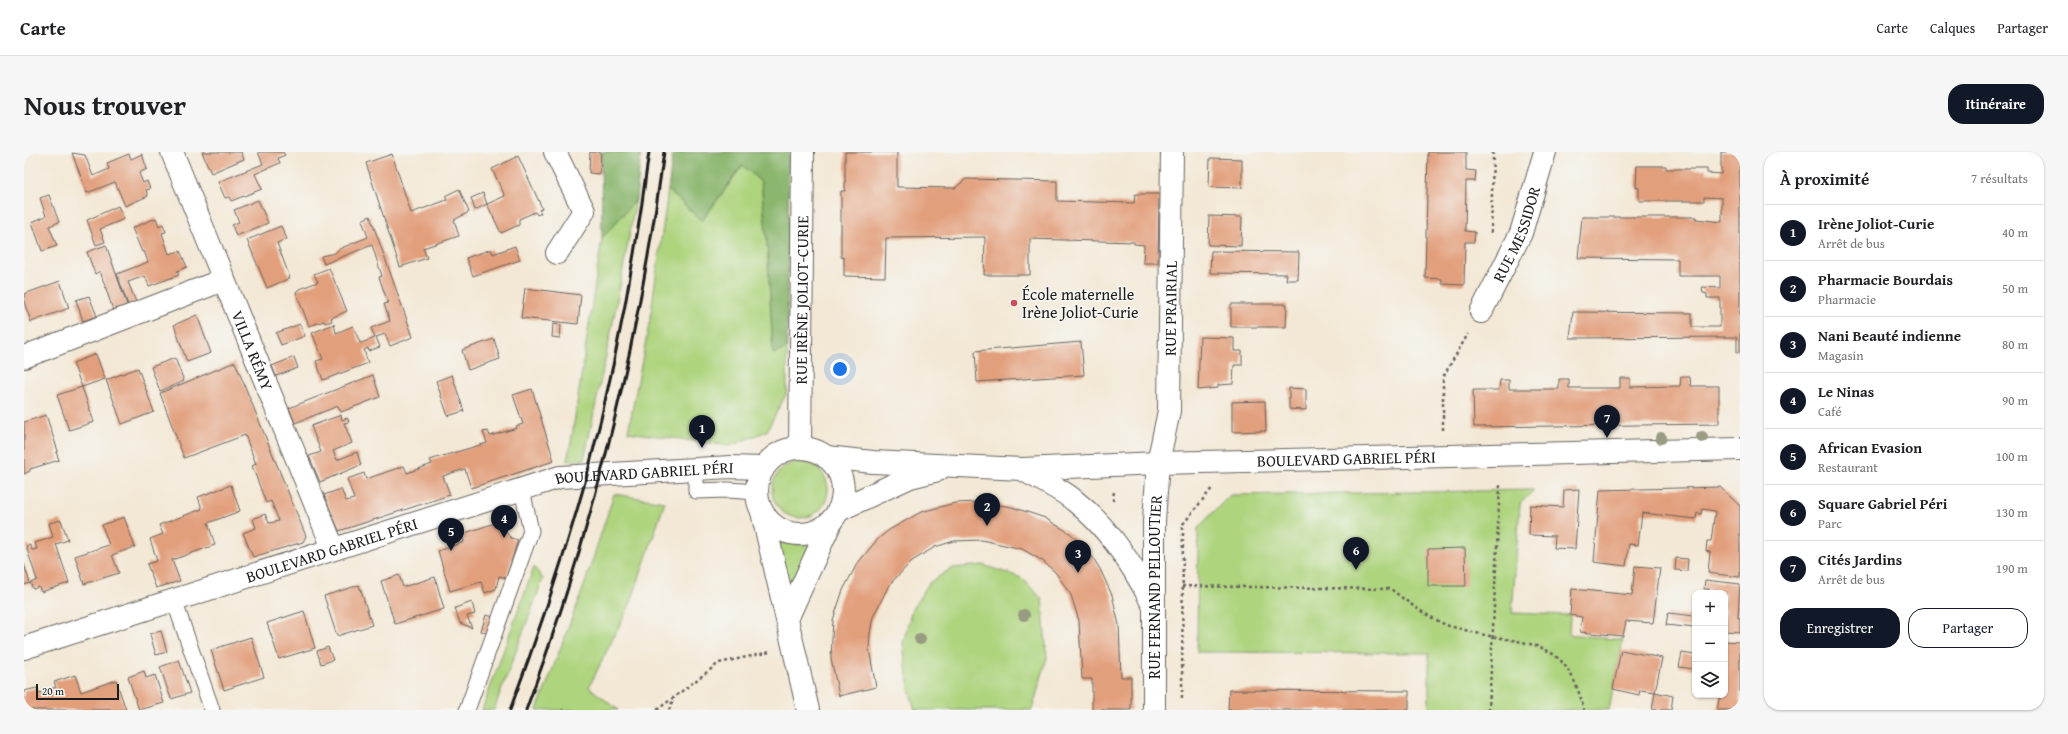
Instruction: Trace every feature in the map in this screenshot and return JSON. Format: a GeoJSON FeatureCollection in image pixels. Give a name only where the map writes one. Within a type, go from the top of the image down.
{"type":"FeatureCollection","features":[{"type":"Feature","properties":{"kind":"street","name":"VILLA RÉMY"},"geometry":{"type":"LineString","coordinates":[[172,152],[333,548]]}},
{"type":"Feature","properties":{"kind":"street"},"geometry":{"type":"LineString","coordinates":[[555,152],[584,211],[557,253]]}},
{"type":"Feature","properties":{"kind":"street","name":"RUE IRÈNE JOLIOT-CURIE"},"geometry":{"type":"LineString","coordinates":[[800,448],[803,152]]}},
{"type":"Feature","properties":{"kind":"street","name":"RUE PRAIRIAL"},"geometry":{"type":"LineString","coordinates":[[1158,463],[1169,412],[1172,152]]}},
{"type":"Feature","properties":{"kind":"street","name":"RUE MESSIDOR"},"geometry":{"type":"LineString","coordinates":[[1481,312],[1521,233],[1545,152]]}},
{"type":"Feature","properties":{"kind":"street"},"geometry":{"type":"LineString","coordinates":[[24,357],[223,280]]}},
{"type":"Feature","properties":{"kind":"street","name":"BOULEVARD GABRIEL PÉRI"},"geometry":{"type":"LineString","coordinates":[[835,516],[844,496],[842,482],[837,468],[826,457],[814,450],[800,448],[785,450],[773,458],[763,468],[758,480],[759,502],[772,524],[782,531],[794,534],[835,516],[910,477],[953,466]]}},
{"type":"Feature","properties":{"kind":"street","name":"BOULEVARD GABRIEL PÉRI"},"geometry":{"type":"LineString","coordinates":[[826,457],[873,462],[1022,469],[1158,463],[1740,449]]}},
{"type":"Feature","properties":{"kind":"street","name":"RUE FERNAND PELLOUTIER"},"geometry":{"type":"LineString","coordinates":[[1154,710],[1154,522],[1158,463]]}},
{"type":"Feature","properties":{"kind":"street","name":"BOULEVARD GABRIEL PÉRI"},"geometry":{"type":"LineString","coordinates":[[24,648],[333,548],[560,477],[696,469],[763,468]]}},
{"type":"Feature","properties":{"kind":"street"},"geometry":{"type":"LineString","coordinates":[[1022,469],[1075,500],[1104,527],[1138,574],[1154,609]]}},
{"type":"Feature","properties":{"kind":"street"},"geometry":{"type":"LineString","coordinates":[[759,502],[808,710]]}},
{"type":"Feature","properties":{"kind":"street"},"geometry":{"type":"LineString","coordinates":[[787,619],[835,516]]}},
{"type":"Feature","properties":{"kind":"lane"},"geometry":{"type":"LineString","coordinates":[[696,469],[696,492],[728,490],[759,502]]}},
{"type":"Feature","properties":{"kind":"lane"},"geometry":{"type":"LineString","coordinates":[[467,710],[530,531],[522,490]]}},
{"type":"Feature","properties":{"kind":"lane"},"geometry":{"type":"LineString","coordinates":[[174,600],[212,710]]}},
{"type":"Feature","properties":{"kind":"path"},"geometry":{"type":"LineString","coordinates":[[1491,233],[1492,152]]}},
{"type":"Feature","properties":{"kind":"path"},"geometry":{"type":"LineString","coordinates":[[1443,457],[1443,377],[1481,312]]}},
{"type":"Feature","properties":{"kind":"path"},"geometry":{"type":"LineString","coordinates":[[1182,703],[1183,524],[1214,487],[1214,480]]}},
{"type":"Feature","properties":{"kind":"path"},"geometry":{"type":"LineString","coordinates":[[1490,710],[1500,484]]}},
{"type":"Feature","properties":{"kind":"path"},"geometry":{"type":"LineString","coordinates":[[1182,586],[1391,589],[1407,602],[1445,624],[1493,637],[1534,644],[1555,655],[1568,669],[1577,686],[1584,710]]}},
{"type":"Feature","properties":{"kind":"path"},"geometry":{"type":"LineString","coordinates":[[657,710],[720,663],[762,653]]}},
{"type":"Feature","properties":{"kind":"path"},"geometry":{"type":"LineString","coordinates":[[669,710],[675,697]]}},
{"type":"Feature","properties":{"kind":"green space"},"geometry":{"type":"Polygon","coordinates":[[[601,152],[641,152],[636,200],[602,238],[601,152]]]}},
{"type":"Feature","properties":{"kind":"green space"},"geometry":{"type":"Polygon","coordinates":[[[673,152],[789,152],[787,348],[773,354],[767,241],[761,182],[742,165],[702,221],[668,190],[673,152]]]}},
{"type":"Feature","properties":{"kind":"green space"},"geometry":{"type":"Polygon","coordinates":[[[743,165],[761,182],[767,241],[773,354],[787,348],[787,392],[767,431],[730,446],[628,432],[650,319],[668,190],[702,221],[743,165]]]}},
{"type":"Feature","properties":{"kind":"green space"},"geometry":{"type":"Polygon","coordinates":[[[636,200],[614,317],[584,460],[567,460],[571,443],[602,238],[636,200]]]}},
{"type":"Feature","properties":{"kind":"green space"},"geometry":{"type":"Polygon","coordinates":[[[800,462],[811,464],[820,470],[826,479],[828,490],[826,501],[820,510],[811,516],[800,518],[789,516],[780,510],[774,501],[772,490],[774,479],[780,470],[789,464],[800,462]]]}},
{"type":"Feature","properties":{"kind":"green space"},"geometry":{"type":"Polygon","coordinates":[[[1534,490],[1520,504],[1512,613],[1570,615],[1569,634],[1623,640],[1609,710],[1429,710],[1429,653],[1197,652],[1198,528],[1230,495],[1534,490]]]}},
{"type":"Feature","properties":{"kind":"green space"},"geometry":{"type":"Polygon","coordinates":[[[614,494],[665,502],[631,602],[589,687],[618,710],[537,710],[584,586],[614,494]]]}},
{"type":"Feature","properties":{"kind":"green space"},"geometry":{"type":"Polygon","coordinates":[[[779,542],[814,546],[787,595],[779,542]]]}},
{"type":"Feature","properties":{"kind":"green space"},"geometry":{"type":"Polygon","coordinates":[[[983,565],[1022,578],[1042,599],[1047,658],[1032,710],[915,710],[909,689],[903,643],[912,609],[929,583],[952,568],[983,565]]]}},
{"type":"Feature","properties":{"kind":"green space"},"geometry":{"type":"Polygon","coordinates":[[[534,567],[543,579],[494,710],[482,710],[534,567]]]}},
{"type":"Feature","properties":{"kind":"building"},"geometry":{"type":"Polygon","coordinates":[[[202,152],[241,152],[244,159],[211,173],[202,152]]]}},
{"type":"Feature","properties":{"kind":"building"},"geometry":{"type":"Polygon","coordinates":[[[258,152],[283,152],[285,155],[278,158],[280,163],[255,174],[262,189],[231,201],[229,197],[225,198],[218,182],[263,164],[258,152]]]}},
{"type":"Feature","properties":{"kind":"building"},"geometry":{"type":"Polygon","coordinates":[[[590,152],[601,152],[600,174],[589,173],[590,152]]]}},
{"type":"Feature","properties":{"kind":"building"},"geometry":{"type":"Polygon","coordinates":[[[845,152],[897,152],[897,187],[955,188],[966,179],[1057,181],[1057,201],[1134,203],[1135,194],[1159,194],[1158,263],[1143,263],[1144,245],[1134,244],[1134,242],[1030,239],[1030,275],[984,275],[985,237],[886,238],[885,277],[844,276],[844,258],[841,257],[841,191],[845,191],[845,152]]]}},
{"type":"Feature","properties":{"kind":"building"},"geometry":{"type":"Polygon","coordinates":[[[1428,152],[1466,152],[1466,170],[1476,171],[1475,181],[1466,181],[1465,231],[1475,232],[1474,242],[1465,242],[1464,285],[1442,284],[1442,279],[1425,278],[1428,152]]]}},
{"type":"Feature","properties":{"kind":"building"},"geometry":{"type":"Polygon","coordinates":[[[1721,152],[1740,152],[1740,352],[1737,352],[1737,337],[1570,338],[1573,312],[1692,313],[1692,327],[1720,327],[1720,298],[1707,298],[1707,294],[1703,293],[1702,287],[1720,288],[1720,276],[1678,276],[1678,259],[1578,258],[1582,217],[1696,217],[1696,219],[1722,222],[1722,198],[1704,197],[1704,201],[1639,201],[1639,188],[1636,187],[1637,166],[1666,166],[1666,169],[1707,169],[1707,173],[1721,174],[1721,152]]]}},
{"type":"Feature","properties":{"kind":"building"},"geometry":{"type":"Polygon","coordinates":[[[72,153],[85,155],[93,176],[109,169],[107,163],[129,154],[131,159],[142,154],[147,169],[139,173],[143,183],[147,181],[150,189],[146,190],[148,196],[125,206],[115,182],[87,193],[72,153]]]}},
{"type":"Feature","properties":{"kind":"building"},"geometry":{"type":"Polygon","coordinates":[[[392,154],[411,213],[447,200],[445,196],[459,189],[469,212],[454,220],[459,236],[423,248],[427,258],[400,267],[366,163],[392,154]]]}},
{"type":"Feature","properties":{"kind":"building"},"geometry":{"type":"Polygon","coordinates":[[[518,156],[542,208],[539,210],[541,213],[537,215],[535,212],[519,219],[519,225],[501,233],[487,204],[505,196],[492,169],[518,156]]]}},
{"type":"Feature","properties":{"kind":"building"},"geometry":{"type":"Polygon","coordinates":[[[1210,158],[1242,159],[1242,188],[1209,187],[1210,158]]]}},
{"type":"Feature","properties":{"kind":"building"},"geometry":{"type":"Polygon","coordinates":[[[483,193],[487,204],[475,210],[471,198],[483,193]]]}},
{"type":"Feature","properties":{"kind":"building"},"geometry":{"type":"Polygon","coordinates":[[[49,195],[59,222],[49,226],[57,246],[42,251],[32,222],[46,216],[40,198],[49,195]]]}},
{"type":"Feature","properties":{"kind":"building"},"geometry":{"type":"Polygon","coordinates":[[[258,200],[268,223],[236,236],[232,225],[239,222],[234,210],[258,200]]]}},
{"type":"Feature","properties":{"kind":"building"},"geometry":{"type":"Polygon","coordinates":[[[118,206],[124,219],[100,229],[105,242],[96,245],[87,220],[118,206]]]}},
{"type":"Feature","properties":{"kind":"building"},"geometry":{"type":"Polygon","coordinates":[[[370,216],[413,337],[390,346],[385,334],[376,337],[380,347],[369,351],[368,348],[364,350],[368,363],[323,380],[316,361],[323,359],[312,333],[334,324],[336,333],[353,326],[361,343],[375,338],[371,328],[390,321],[384,304],[388,303],[379,277],[382,276],[372,245],[324,264],[321,256],[335,253],[339,249],[368,237],[362,220],[370,216]]]}},
{"type":"Feature","properties":{"kind":"building"},"geometry":{"type":"Polygon","coordinates":[[[1209,216],[1242,217],[1241,246],[1208,245],[1209,216]]]}},
{"type":"Feature","properties":{"kind":"building"},"geometry":{"type":"Polygon","coordinates":[[[156,218],[159,226],[163,224],[166,232],[162,233],[169,254],[180,251],[187,267],[177,271],[179,275],[149,286],[145,276],[128,282],[136,302],[128,305],[117,274],[148,262],[132,228],[156,218]]]}},
{"type":"Feature","properties":{"kind":"building"},"geometry":{"type":"Polygon","coordinates":[[[281,226],[287,239],[277,243],[290,278],[267,288],[247,240],[281,226]]]}},
{"type":"Feature","properties":{"kind":"building"},"geometry":{"type":"Polygon","coordinates":[[[106,245],[127,305],[113,310],[100,271],[95,274],[87,252],[106,245]]]}},
{"type":"Feature","properties":{"kind":"building"},"geometry":{"type":"Polygon","coordinates":[[[515,246],[520,260],[473,276],[466,258],[491,249],[493,254],[515,246]]]}},
{"type":"Feature","properties":{"kind":"building"},"geometry":{"type":"Polygon","coordinates":[[[1211,251],[1299,252],[1298,280],[1286,280],[1287,274],[1210,273],[1211,251]]]}},
{"type":"Feature","properties":{"kind":"building"},"geometry":{"type":"Polygon","coordinates":[[[329,268],[347,311],[331,318],[332,321],[325,323],[324,321],[309,326],[296,292],[299,289],[318,282],[314,274],[329,268]]]}},
{"type":"Feature","properties":{"kind":"building"},"geometry":{"type":"Polygon","coordinates":[[[60,281],[69,308],[31,322],[24,302],[24,294],[60,281]]]}},
{"type":"Feature","properties":{"kind":"building"},"geometry":{"type":"Polygon","coordinates":[[[525,288],[581,295],[578,324],[521,318],[525,288]]]}},
{"type":"Feature","properties":{"kind":"building"},"geometry":{"type":"Polygon","coordinates":[[[89,296],[97,316],[83,321],[76,300],[89,296]]]}},
{"type":"Feature","properties":{"kind":"building"},"geometry":{"type":"Polygon","coordinates":[[[1231,304],[1287,304],[1286,327],[1231,327],[1231,304]]]}},
{"type":"Feature","properties":{"kind":"building"},"geometry":{"type":"Polygon","coordinates":[[[197,315],[211,353],[187,362],[174,325],[197,315]]]}},
{"type":"Feature","properties":{"kind":"building"},"geometry":{"type":"Polygon","coordinates":[[[300,324],[305,336],[281,345],[276,333],[300,324]]]}},
{"type":"Feature","properties":{"kind":"building"},"geometry":{"type":"Polygon","coordinates":[[[553,324],[561,325],[560,338],[552,337],[553,324]]]}},
{"type":"Feature","properties":{"kind":"building"},"geometry":{"type":"Polygon","coordinates":[[[1200,337],[1234,338],[1234,351],[1242,351],[1242,365],[1234,365],[1233,384],[1218,385],[1218,388],[1198,390],[1200,337]]]}},
{"type":"Feature","properties":{"kind":"building"},"geometry":{"type":"Polygon","coordinates":[[[494,339],[500,359],[468,370],[462,350],[494,339]]]}},
{"type":"Feature","properties":{"kind":"building"},"geometry":{"type":"Polygon","coordinates":[[[1081,342],[1084,375],[977,382],[975,351],[1081,342]]]}},
{"type":"Feature","properties":{"kind":"building"},"geometry":{"type":"Polygon","coordinates":[[[96,354],[105,379],[82,387],[73,363],[96,354]]]}},
{"type":"Feature","properties":{"kind":"building"},"geometry":{"type":"Polygon","coordinates":[[[294,357],[298,368],[276,376],[272,366],[294,357]]]}},
{"type":"Feature","properties":{"kind":"building"},"geometry":{"type":"Polygon","coordinates":[[[175,358],[184,381],[160,391],[151,367],[175,358]]]}},
{"type":"Feature","properties":{"kind":"building"},"geometry":{"type":"Polygon","coordinates":[[[235,362],[306,536],[303,542],[253,557],[243,533],[256,528],[253,519],[265,514],[269,523],[279,521],[271,501],[266,503],[252,466],[256,464],[245,435],[184,458],[160,393],[235,362]]]}},
{"type":"Feature","properties":{"kind":"building"},"geometry":{"type":"Polygon","coordinates":[[[138,368],[154,412],[122,424],[106,380],[138,368]]]}},
{"type":"Feature","properties":{"kind":"building"},"geometry":{"type":"Polygon","coordinates":[[[373,375],[380,397],[341,412],[338,406],[295,423],[289,408],[373,375]]]}},
{"type":"Feature","properties":{"kind":"building"},"geometry":{"type":"Polygon","coordinates":[[[452,375],[464,411],[448,416],[436,381],[452,375]]]}},
{"type":"Feature","properties":{"kind":"building"},"geometry":{"type":"Polygon","coordinates":[[[1681,377],[1690,377],[1691,386],[1719,386],[1719,424],[1474,427],[1473,390],[1499,390],[1500,380],[1509,380],[1509,389],[1559,389],[1559,379],[1569,379],[1569,388],[1620,388],[1620,378],[1630,378],[1630,387],[1680,386],[1681,377]]]}},
{"type":"Feature","properties":{"kind":"building"},"geometry":{"type":"Polygon","coordinates":[[[82,387],[94,422],[69,430],[57,395],[82,387]]]}},
{"type":"Feature","properties":{"kind":"building"},"geometry":{"type":"Polygon","coordinates":[[[1289,388],[1306,389],[1306,410],[1289,409],[1289,388]]]}},
{"type":"Feature","properties":{"kind":"building"},"geometry":{"type":"Polygon","coordinates":[[[532,389],[554,461],[471,488],[465,469],[455,472],[443,476],[450,495],[339,531],[324,495],[341,489],[346,501],[354,499],[347,479],[364,473],[366,479],[404,466],[407,473],[432,464],[430,460],[487,443],[483,432],[488,431],[490,436],[517,428],[516,426],[523,424],[513,395],[532,389]]]}},
{"type":"Feature","properties":{"kind":"building"},"geometry":{"type":"Polygon","coordinates":[[[1265,401],[1266,431],[1232,432],[1232,402],[1265,401]]]}},
{"type":"Feature","properties":{"kind":"building"},"geometry":{"type":"Polygon","coordinates":[[[46,415],[58,451],[56,452],[59,460],[30,469],[30,471],[24,474],[24,422],[46,415]]]}},
{"type":"Feature","properties":{"kind":"building"},"geometry":{"type":"Polygon","coordinates":[[[341,415],[342,420],[347,418],[349,422],[344,423],[352,443],[333,451],[337,460],[357,452],[361,465],[320,482],[309,456],[321,452],[311,426],[341,415]]]}},
{"type":"Feature","properties":{"kind":"building"},"geometry":{"type":"Polygon","coordinates":[[[231,485],[240,511],[208,523],[215,545],[172,560],[180,581],[156,588],[147,564],[157,561],[150,539],[163,534],[159,525],[202,509],[198,497],[231,485]]]}},
{"type":"Feature","properties":{"kind":"building"},"geometry":{"type":"Polygon","coordinates":[[[1720,487],[1740,506],[1740,577],[1708,573],[1710,552],[1706,551],[1707,541],[1711,541],[1715,511],[1702,509],[1701,514],[1697,513],[1696,519],[1642,513],[1638,545],[1629,544],[1626,566],[1594,562],[1600,490],[1720,487]]]}},
{"type":"Feature","properties":{"kind":"building"},"geometry":{"type":"Polygon","coordinates":[[[1579,489],[1575,549],[1554,548],[1555,536],[1529,535],[1530,505],[1563,507],[1564,490],[1579,489]]]}},
{"type":"Feature","properties":{"kind":"building"},"geometry":{"type":"Polygon","coordinates":[[[978,502],[1012,507],[1045,518],[1071,534],[1092,556],[1112,595],[1119,625],[1121,677],[1131,677],[1131,710],[1092,710],[1092,679],[1082,679],[1079,621],[1071,595],[1055,572],[1043,561],[1022,549],[982,540],[954,541],[935,547],[912,561],[889,585],[873,617],[870,633],[869,649],[876,687],[839,696],[831,658],[833,620],[843,590],[857,564],[877,540],[889,530],[921,512],[955,503],[978,502]]]}},
{"type":"Feature","properties":{"kind":"building"},"geometry":{"type":"Polygon","coordinates":[[[124,517],[135,547],[112,555],[119,573],[84,584],[75,556],[109,545],[102,525],[124,517]]]}},
{"type":"Feature","properties":{"kind":"building"},"geometry":{"type":"Polygon","coordinates":[[[61,520],[68,540],[56,544],[69,583],[41,592],[39,587],[33,589],[30,583],[37,580],[26,546],[30,545],[32,550],[37,549],[35,543],[53,537],[49,523],[61,520]]]}},
{"type":"Feature","properties":{"kind":"building"},"geometry":{"type":"Polygon","coordinates":[[[501,521],[504,530],[511,538],[518,540],[506,578],[499,576],[496,589],[485,593],[481,582],[450,591],[438,551],[464,542],[462,534],[501,521]]]}},
{"type":"Feature","properties":{"kind":"building"},"geometry":{"type":"Polygon","coordinates":[[[1465,548],[1466,586],[1428,586],[1428,549],[1465,548]]]}},
{"type":"Feature","properties":{"kind":"building"},"geometry":{"type":"Polygon","coordinates":[[[1676,558],[1688,559],[1687,571],[1675,570],[1676,558]]]}},
{"type":"Feature","properties":{"kind":"building"},"geometry":{"type":"Polygon","coordinates":[[[24,564],[30,583],[24,585],[24,564]]]}},
{"type":"Feature","properties":{"kind":"building"},"geometry":{"type":"Polygon","coordinates":[[[1635,566],[1660,568],[1653,623],[1626,621],[1623,636],[1580,632],[1582,617],[1570,615],[1572,589],[1632,595],[1635,566]]]}},
{"type":"Feature","properties":{"kind":"building"},"geometry":{"type":"Polygon","coordinates":[[[399,575],[403,587],[435,577],[444,609],[395,624],[381,581],[399,575]]]}},
{"type":"Feature","properties":{"kind":"building"},"geometry":{"type":"Polygon","coordinates":[[[1705,580],[1740,584],[1738,618],[1740,618],[1740,632],[1728,631],[1728,590],[1704,589],[1705,580]]]}},
{"type":"Feature","properties":{"kind":"building"},"geometry":{"type":"Polygon","coordinates":[[[359,585],[372,625],[337,636],[324,596],[359,585]]]}},
{"type":"Feature","properties":{"kind":"building"},"geometry":{"type":"Polygon","coordinates":[[[472,602],[475,614],[467,616],[472,628],[460,623],[455,608],[472,602]]]}},
{"type":"Feature","properties":{"kind":"building"},"geometry":{"type":"Polygon","coordinates":[[[304,611],[315,648],[279,659],[267,623],[304,611]]]}},
{"type":"Feature","properties":{"kind":"building"},"geometry":{"type":"Polygon","coordinates":[[[1668,613],[1692,616],[1692,628],[1666,625],[1668,613]]]}},
{"type":"Feature","properties":{"kind":"building"},"geometry":{"type":"Polygon","coordinates":[[[486,615],[494,617],[489,634],[481,631],[486,615]]]}},
{"type":"Feature","properties":{"kind":"building"},"geometry":{"type":"Polygon","coordinates":[[[161,631],[167,652],[156,655],[150,634],[161,631]]]}},
{"type":"Feature","properties":{"kind":"building"},"geometry":{"type":"Polygon","coordinates":[[[251,637],[264,677],[224,690],[211,650],[251,637]]]}},
{"type":"Feature","properties":{"kind":"building"},"geometry":{"type":"Polygon","coordinates":[[[1728,641],[1740,642],[1740,710],[1717,710],[1719,698],[1728,698],[1728,641]]]}},
{"type":"Feature","properties":{"kind":"building"},"geometry":{"type":"Polygon","coordinates":[[[328,647],[333,660],[321,664],[317,651],[328,647]]]}},
{"type":"Feature","properties":{"kind":"building"},"geometry":{"type":"Polygon","coordinates":[[[1621,650],[1662,658],[1655,692],[1640,690],[1639,695],[1613,689],[1621,650]]]}},
{"type":"Feature","properties":{"kind":"building"},"geometry":{"type":"Polygon","coordinates":[[[1682,653],[1692,655],[1692,669],[1679,667],[1682,653]]]}},
{"type":"Feature","properties":{"kind":"building"},"geometry":{"type":"Polygon","coordinates":[[[179,660],[190,693],[171,699],[160,667],[179,660]]]}},
{"type":"Feature","properties":{"kind":"building"},"geometry":{"type":"Polygon","coordinates":[[[144,671],[146,678],[155,675],[164,703],[139,710],[128,677],[144,671]]]}},
{"type":"Feature","properties":{"kind":"building"},"geometry":{"type":"Polygon","coordinates":[[[75,675],[81,692],[116,680],[126,710],[24,710],[24,691],[37,688],[39,693],[56,687],[54,682],[75,675]]]}},
{"type":"Feature","properties":{"kind":"building"},"geometry":{"type":"Polygon","coordinates":[[[1229,690],[1409,691],[1409,710],[1228,710],[1229,690]]]}},
{"type":"Feature","properties":{"kind":"building"},"geometry":{"type":"Polygon","coordinates":[[[1655,692],[1673,696],[1671,710],[1652,710],[1655,692]]]}},
{"type":"Feature","properties":{"kind":"railway"},"geometry":{"type":"LineString","coordinates":[[510,710],[561,564],[579,505],[607,395],[631,274],[649,152]]}},
{"type":"Feature","properties":{"kind":"railway"},"geometry":{"type":"LineString","coordinates":[[526,710],[573,573],[593,505],[611,435],[641,295],[664,152]]}},
{"type":"Feature","properties":{"kind":"place","name":"École maternelle Irène Joliot-Curie"},"geometry":{"type":"Point","coordinates":[1014,303]}},
{"type":"Feature","properties":{"kind":"place","name":"Cités Jardins"},"geometry":{"type":"Point","coordinates":[1607,438]}},
{"type":"Feature","properties":{"kind":"place","name":"Irène Joliot-Curie"},"geometry":{"type":"Point","coordinates":[702,448]}},
{"type":"Feature","properties":{"kind":"place","name":"Pharmacie Bourdais"},"geometry":{"type":"Point","coordinates":[987,526]}},
{"type":"Feature","properties":{"kind":"place","name":"Le Ninas"},"geometry":{"type":"Point","coordinates":[504,538]}},
{"type":"Feature","properties":{"kind":"place","name":"African Evasion"},"geometry":{"type":"Point","coordinates":[451,551]}},
{"type":"Feature","properties":{"kind":"place","name":"Square Gabriel Péri"},"geometry":{"type":"Point","coordinates":[1356,570]}},
{"type":"Feature","properties":{"kind":"place","name":"Nani Beauté indienne"},"geometry":{"type":"Point","coordinates":[1078,573]}}]}
